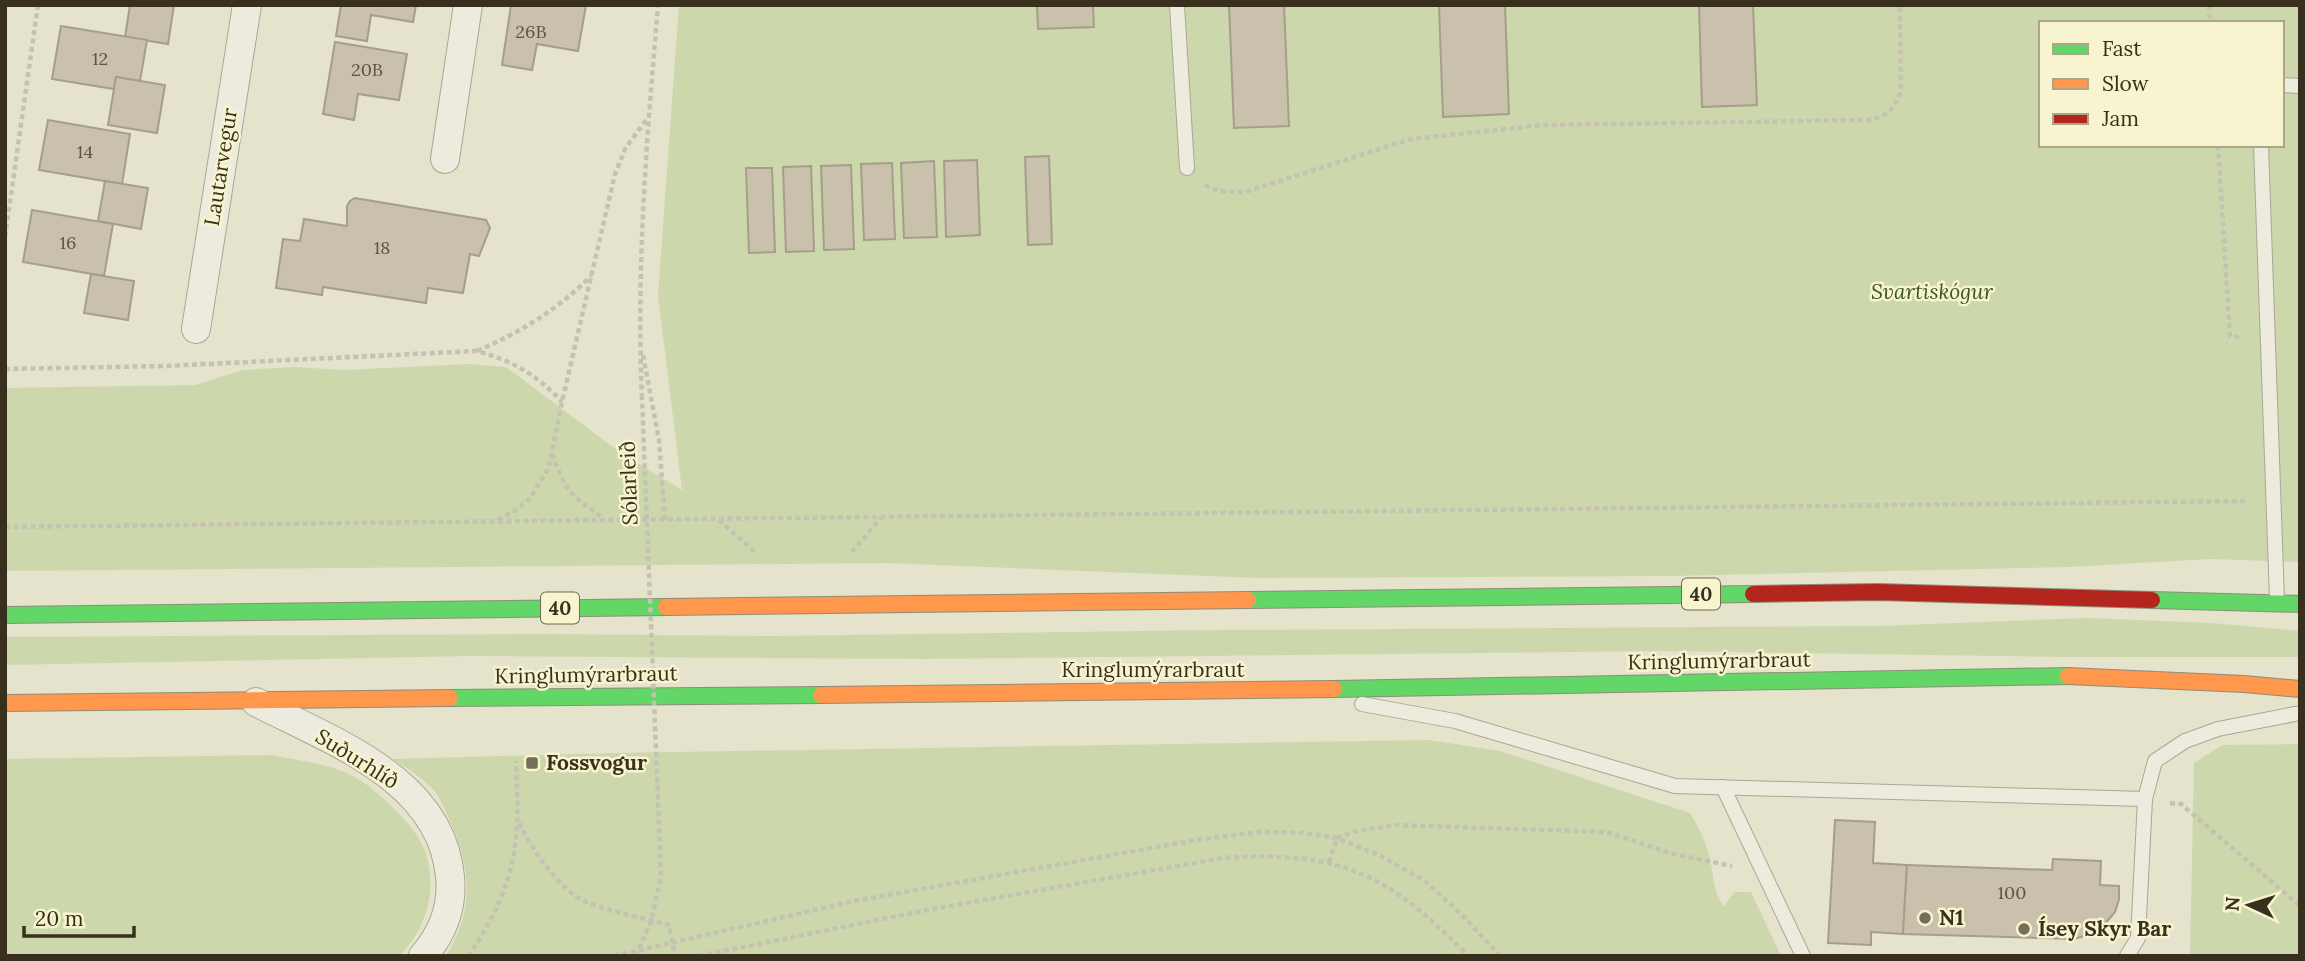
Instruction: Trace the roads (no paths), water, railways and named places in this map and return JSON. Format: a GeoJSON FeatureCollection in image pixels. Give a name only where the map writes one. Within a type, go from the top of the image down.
{"type":"FeatureCollection","features":[{"type":"Feature","properties":{"kind":"main road","name":"40"},"geometry":{"type":"LineString","coordinates":[[5,615],[1878,592],[2300,604]]}},
{"type":"Feature","properties":{"kind":"main road","name":"Kringlumýrarbraut"},"geometry":{"type":"LineString","coordinates":[[5,703],[1285,690],[2053,675],[2300,689]]}},
{"type":"Feature","properties":{"kind":"street","name":"Lautarvegur"},"geometry":{"type":"LineString","coordinates":[[196,329],[247,5]]}},
{"type":"Feature","properties":{"kind":"street"},"geometry":{"type":"LineString","coordinates":[[445,159],[468,5]]}},
{"type":"Feature","properties":{"kind":"street","name":"Suðurhlíð"},"geometry":{"type":"LineString","coordinates":[[253,701],[358,755],[395,779],[421,806],[449,860],[451,892],[447,918],[423,956]]}},
{"type":"Feature","properties":{"kind":"lane"},"geometry":{"type":"LineString","coordinates":[[1177,5],[1186,168]]}},
{"type":"Feature","properties":{"kind":"lane"},"geometry":{"type":"LineString","coordinates":[[2261,147],[2277,603]]}},
{"type":"Feature","properties":{"kind":"lane"},"geometry":{"type":"LineString","coordinates":[[1285,690],[1455,721],[1675,786],[2145,799]]}},
{"type":"Feature","properties":{"kind":"lane"},"geometry":{"type":"LineString","coordinates":[[2127,956],[2138,938],[2145,799],[2155,761],[2185,741],[2218,729],[2300,713]]}},
{"type":"Feature","properties":{"kind":"lane"},"geometry":{"type":"LineString","coordinates":[[1723,787],[1803,956]]}},
{"type":"Feature","properties":{"kind":"place","name":"Fossvogur"},"geometry":{"type":"Point","coordinates":[532,763]}},
{"type":"Feature","properties":{"kind":"place","name":"N1"},"geometry":{"type":"Point","coordinates":[1925,918]}},
{"type":"Feature","properties":{"kind":"place","name":"Ísey Skyr Bar"},"geometry":{"type":"Point","coordinates":[2024,929]}},
{"type":"Feature","properties":{"kind":"park label","name":"Svartiskógur"},"geometry":{"type":"Point","coordinates":[1932,292]}}]}
